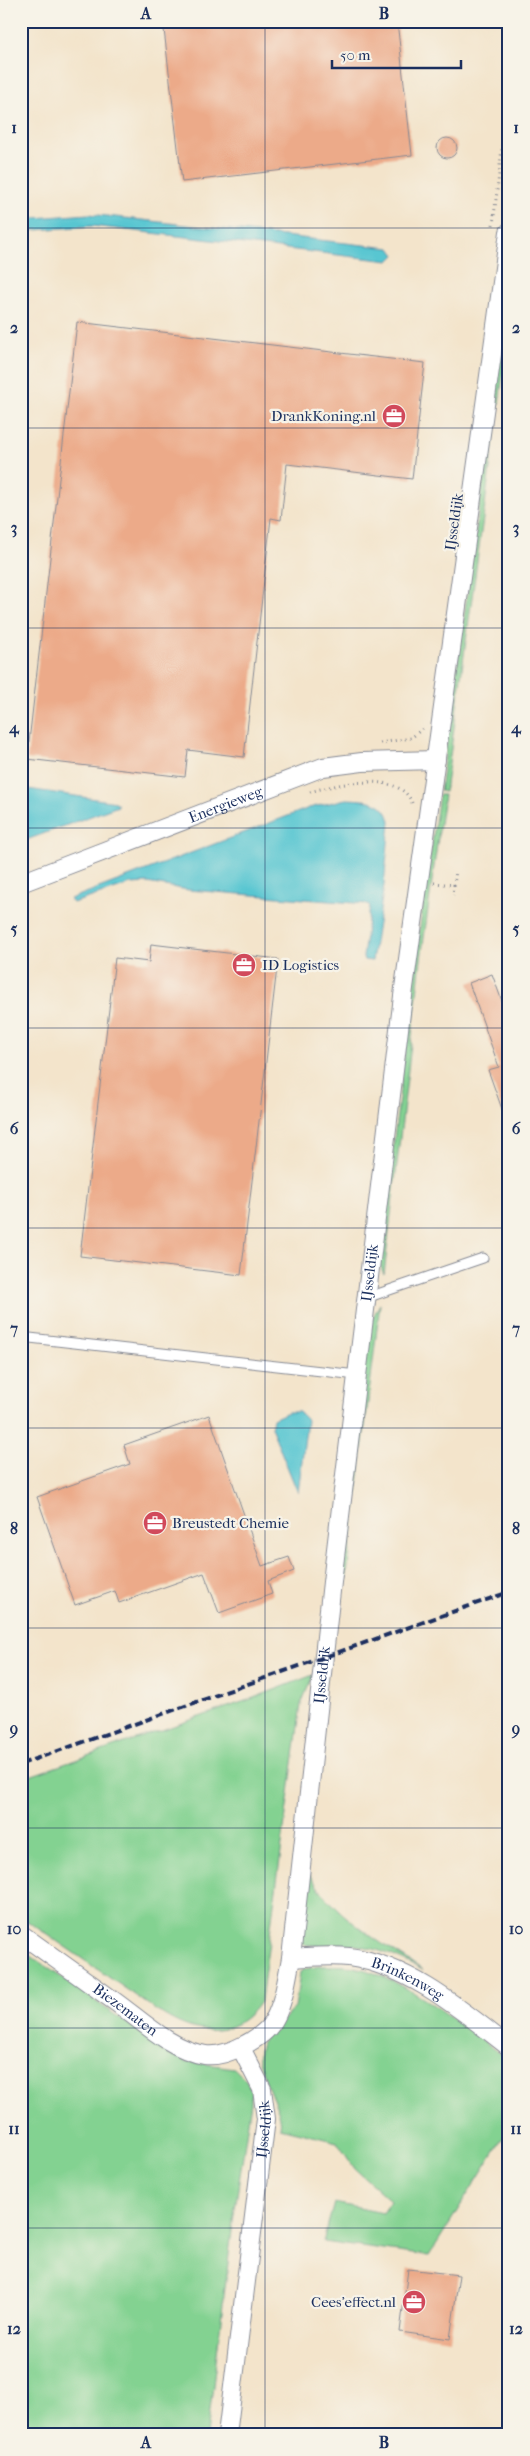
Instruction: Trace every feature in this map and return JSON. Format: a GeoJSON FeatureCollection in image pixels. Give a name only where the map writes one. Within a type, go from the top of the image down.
{"type":"FeatureCollection","features":[{"type":"Feature","properties":{"kind":"street","name":"IJsseldijk"},"geometry":{"type":"LineString","coordinates":[[227,2435],[266,2119],[262,2089],[241,2048],[263,2033],[274,2020],[283,1994],[291,1958],[366,1298],[408,953],[436,760],[500,233]]}},
{"type":"Feature","properties":{"kind":"street","name":"Energieweg"},"geometry":{"type":"LineString","coordinates":[[21,882],[323,767],[376,762],[436,760]]}},
{"type":"Feature","properties":{"kind":"street","name":"Biezematen"},"geometry":{"type":"LineString","coordinates":[[21,1934],[156,2033],[184,2049],[207,2056],[241,2048]]}},
{"type":"Feature","properties":{"kind":"street","name":"Brinkenweg"},"geometry":{"type":"LineString","coordinates":[[291,1958],[350,1957],[387,1968],[442,1996],[509,2047]]}},
{"type":"Feature","properties":{"kind":"lane"},"geometry":{"type":"LineString","coordinates":[[366,1298],[483,1258]]}},
{"type":"Feature","properties":{"kind":"lane"},"geometry":{"type":"LineString","coordinates":[[21,1337],[357,1375]]}},
{"type":"Feature","properties":{"kind":"path"},"geometry":{"type":"LineString","coordinates":[[500,233],[509,89]]}},
{"type":"Feature","properties":{"kind":"path"},"geometry":{"type":"LineString","coordinates":[[412,811],[410,798],[400,788],[373,783],[377,748],[381,743],[411,738],[423,727]]}},
{"type":"Feature","properties":{"kind":"path"},"geometry":{"type":"LineString","coordinates":[[453,895],[456,871]]}},
{"type":"Feature","properties":{"kind":"path"},"geometry":{"type":"LineString","coordinates":[[434,882],[454,886]]}},
{"type":"Feature","properties":{"kind":"green space"},"geometry":{"type":"Polygon","coordinates":[[[507,345],[445,792],[440,791],[501,350],[507,345]]]}},
{"type":"Feature","properties":{"kind":"green space"},"geometry":{"type":"Polygon","coordinates":[[[439,795],[444,795],[421,959],[384,1274],[379,1263],[419,934],[439,795]]]}},
{"type":"Feature","properties":{"kind":"green space"},"geometry":{"type":"Polygon","coordinates":[[[380,1304],[346,1582],[341,1582],[357,1375],[374,1315],[380,1304]]]}},
{"type":"Feature","properties":{"kind":"green space"},"geometry":{"type":"Polygon","coordinates":[[[313,1675],[301,1704],[261,2000],[244,2019],[229,2027],[212,2030],[203,2030],[183,2025],[155,2009],[21,1917],[21,1779],[251,1699],[313,1675]]]}},
{"type":"Feature","properties":{"kind":"green space"},"geometry":{"type":"Polygon","coordinates":[[[307,1870],[329,1901],[343,1914],[374,1938],[423,1970],[375,1949],[344,1944],[308,1945],[297,1942],[307,1870]]]}},
{"type":"Feature","properties":{"kind":"green space"},"geometry":{"type":"Polygon","coordinates":[[[21,1949],[168,2052],[186,2061],[234,2068],[247,2081],[251,2092],[251,2102],[233,2222],[207,2435],[21,2435],[21,1949]]]}},
{"type":"Feature","properties":{"kind":"green space"},"geometry":{"type":"Polygon","coordinates":[[[320,1966],[354,1967],[394,1982],[435,2006],[509,2060],[509,2128],[429,2256],[323,2242],[334,2203],[383,2213],[391,2201],[355,2169],[337,2142],[280,2128],[279,2113],[261,2067],[260,2047],[271,2031],[295,2008],[300,1972],[320,1966]]]}},
{"type":"Feature","properties":{"kind":"water"},"geometry":{"type":"Polygon","coordinates":[[[89,214],[390,248],[395,255],[389,261],[92,226],[21,231],[21,219],[89,214]]]}},
{"type":"Feature","properties":{"kind":"water"},"geometry":{"type":"Polygon","coordinates":[[[21,788],[116,802],[118,806],[21,842],[21,788]]]}},
{"type":"Feature","properties":{"kind":"water"},"geometry":{"type":"Polygon","coordinates":[[[346,799],[374,802],[388,814],[390,822],[384,885],[372,961],[364,960],[363,957],[370,906],[368,904],[189,890],[147,883],[131,884],[73,903],[70,899],[309,808],[346,799]]]}},
{"type":"Feature","properties":{"kind":"water"},"geometry":{"type":"Polygon","coordinates":[[[288,1412],[299,1412],[307,1420],[298,1493],[271,1427],[273,1419],[288,1412]]]}},
{"type":"Feature","properties":{"kind":"building"},"geometry":{"type":"Polygon","coordinates":[[[163,21],[397,21],[412,155],[182,182],[163,21]]]}},
{"type":"Feature","properties":{"kind":"building"},"geometry":{"type":"Polygon","coordinates":[[[443,138],[451,138],[457,144],[457,152],[451,158],[443,158],[437,152],[437,144],[443,138]]]}},
{"type":"Feature","properties":{"kind":"building"},"geometry":{"type":"Polygon","coordinates":[[[77,322],[425,363],[412,479],[287,464],[281,520],[271,518],[244,757],[188,750],[185,777],[27,759],[77,322]]]}},
{"type":"Feature","properties":{"kind":"building"},"geometry":{"type":"Polygon","coordinates":[[[151,944],[278,959],[241,1275],[80,1256],[115,958],[149,962],[151,944]]]}},
{"type":"Feature","properties":{"kind":"building"},"geometry":{"type":"Polygon","coordinates":[[[492,974],[509,1020],[509,1122],[507,1123],[488,1070],[499,1067],[469,983],[492,974]]]}},
{"type":"Feature","properties":{"kind":"building"},"geometry":{"type":"Polygon","coordinates":[[[209,1415],[262,1566],[289,1557],[294,1571],[268,1581],[272,1594],[219,1613],[204,1573],[119,1603],[115,1591],[75,1605],[37,1497],[130,1464],[124,1445],[209,1415]]]}},
{"type":"Feature","properties":{"kind":"building"},"geometry":{"type":"Polygon","coordinates":[[[408,2269],[459,2275],[450,2339],[400,2332],[408,2269]]]}},
{"type":"Feature","properties":{"kind":"railway"},"geometry":{"type":"LineString","coordinates":[[21,1764],[509,1592]]}},
{"type":"Feature","properties":{"kind":"place","name":"DrankKoning.nl"},"geometry":{"type":"Point","coordinates":[394,416]}},
{"type":"Feature","properties":{"kind":"place","name":"ID Logistics"},"geometry":{"type":"Point","coordinates":[244,965]}},
{"type":"Feature","properties":{"kind":"place","name":"Breustedt Chemie"},"geometry":{"type":"Point","coordinates":[155,1523]}},
{"type":"Feature","properties":{"kind":"place","name":"Cees'effect.nl"},"geometry":{"type":"Point","coordinates":[414,2302]}}]}
